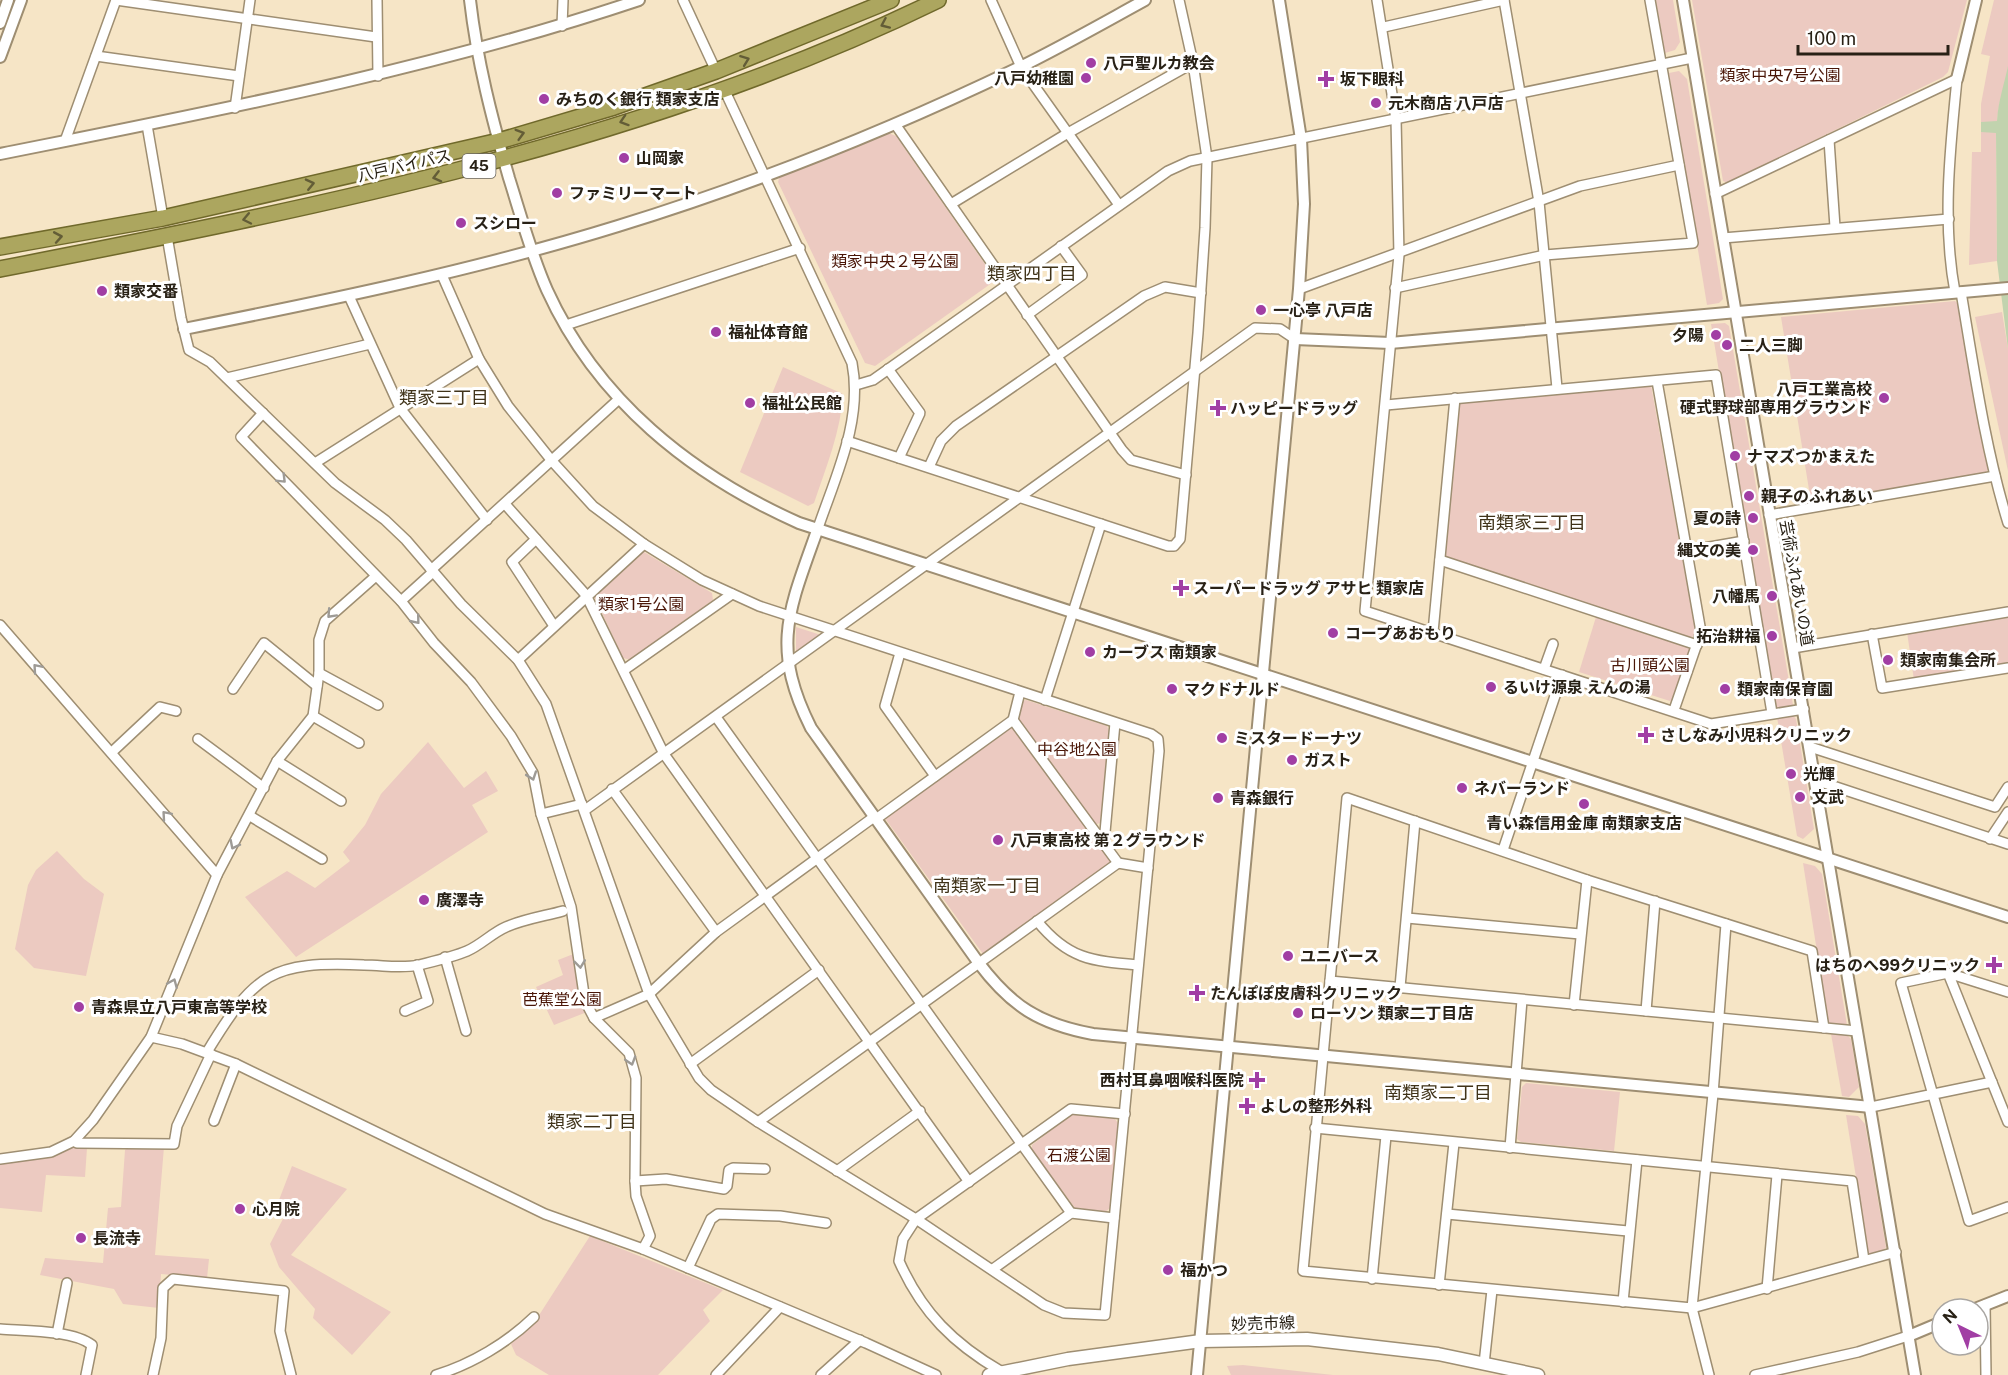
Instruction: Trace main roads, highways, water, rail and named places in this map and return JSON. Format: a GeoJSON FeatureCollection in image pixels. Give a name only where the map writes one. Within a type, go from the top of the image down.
{"type":"FeatureCollection","features":[{"type":"Feature","properties":{"kind":"highway","name":"八戸バイパス"},"geometry":{"type":"LineString","coordinates":[[0,247],[163,218],[499,141],[614,107],[716,71],[891,0]]}},
{"type":"Feature","properties":{"kind":"highway","name":"八戸バイパス"},"geometry":{"type":"LineString","coordinates":[[0,269],[167,236],[504,160],[724,89],[850,40],[938,0]]}},
{"type":"Feature","properties":{"kind":"main road","name":"妙売市線"},"geometry":{"type":"LineString","coordinates":[[989,1375],[1010,1373],[1068,1359],[1201,1341],[1306,1339],[1438,1354],[1538,1375]]}},
{"type":"Feature","properties":{"kind":"place","name":"八戸聖ルカ教会"},"geometry":{"type":"Point","coordinates":[1091,63]}},
{"type":"Feature","properties":{"kind":"place","name":"八戸幼稚園"},"geometry":{"type":"Point","coordinates":[1086,78]}},
{"type":"Feature","properties":{"kind":"place","name":"坂下眼科"},"geometry":{"type":"Point","coordinates":[1326,79]}},
{"type":"Feature","properties":{"kind":"place","name":"みちのく銀行 類家支店"},"geometry":{"type":"Point","coordinates":[544,99]}},
{"type":"Feature","properties":{"kind":"place","name":"元木商店 八戸店"},"geometry":{"type":"Point","coordinates":[1376,103]}},
{"type":"Feature","properties":{"kind":"place","name":"山岡家"},"geometry":{"type":"Point","coordinates":[624,158]}},
{"type":"Feature","properties":{"kind":"place","name":"ファミリーマート"},"geometry":{"type":"Point","coordinates":[557,193]}},
{"type":"Feature","properties":{"kind":"place","name":"スシロー"},"geometry":{"type":"Point","coordinates":[461,223]}},
{"type":"Feature","properties":{"kind":"place","name":"類家交番"},"geometry":{"type":"Point","coordinates":[102,291]}},
{"type":"Feature","properties":{"kind":"place","name":"一心亭 八戸店"},"geometry":{"type":"Point","coordinates":[1261,310]}},
{"type":"Feature","properties":{"kind":"place","name":"福祉体育館"},"geometry":{"type":"Point","coordinates":[716,332]}},
{"type":"Feature","properties":{"kind":"place","name":"夕陽"},"geometry":{"type":"Point","coordinates":[1716,335]}},
{"type":"Feature","properties":{"kind":"place","name":"二人三脚"},"geometry":{"type":"Point","coordinates":[1727,345]}},
{"type":"Feature","properties":{"kind":"place","name":"八戸工業高校 硬式野球部専用グラウンド"},"geometry":{"type":"Point","coordinates":[1884,398]}},
{"type":"Feature","properties":{"kind":"place","name":"福祉公民館"},"geometry":{"type":"Point","coordinates":[750,403]}},
{"type":"Feature","properties":{"kind":"place","name":"ハッピードラッグ"},"geometry":{"type":"Point","coordinates":[1218,408]}},
{"type":"Feature","properties":{"kind":"place","name":"ナマズつかまえた"},"geometry":{"type":"Point","coordinates":[1735,456]}},
{"type":"Feature","properties":{"kind":"place","name":"親子のふれあい"},"geometry":{"type":"Point","coordinates":[1749,496]}},
{"type":"Feature","properties":{"kind":"place","name":"夏の詩"},"geometry":{"type":"Point","coordinates":[1753,518]}},
{"type":"Feature","properties":{"kind":"place","name":"縄文の美"},"geometry":{"type":"Point","coordinates":[1753,550]}},
{"type":"Feature","properties":{"kind":"place","name":"スーパードラッグ アサヒ 類家店"},"geometry":{"type":"Point","coordinates":[1181,588]}},
{"type":"Feature","properties":{"kind":"place","name":"八幡馬"},"geometry":{"type":"Point","coordinates":[1772,596]}},
{"type":"Feature","properties":{"kind":"place","name":"コープあおもり"},"geometry":{"type":"Point","coordinates":[1333,633]}},
{"type":"Feature","properties":{"kind":"place","name":"拓治耕福"},"geometry":{"type":"Point","coordinates":[1772,636]}},
{"type":"Feature","properties":{"kind":"place","name":"カーブス 南類家"},"geometry":{"type":"Point","coordinates":[1090,652]}},
{"type":"Feature","properties":{"kind":"place","name":"類家南集会所"},"geometry":{"type":"Point","coordinates":[1888,660]}},
{"type":"Feature","properties":{"kind":"place","name":"るいけ源泉 えんの湯"},"geometry":{"type":"Point","coordinates":[1491,687]}},
{"type":"Feature","properties":{"kind":"place","name":"マクドナルド"},"geometry":{"type":"Point","coordinates":[1172,689]}},
{"type":"Feature","properties":{"kind":"place","name":"類家南保育園"},"geometry":{"type":"Point","coordinates":[1725,689]}},
{"type":"Feature","properties":{"kind":"place","name":"さしなみ小児科クリニック"},"geometry":{"type":"Point","coordinates":[1646,735]}},
{"type":"Feature","properties":{"kind":"place","name":"ミスタードーナツ"},"geometry":{"type":"Point","coordinates":[1222,738]}},
{"type":"Feature","properties":{"kind":"place","name":"ガスト"},"geometry":{"type":"Point","coordinates":[1292,760]}},
{"type":"Feature","properties":{"kind":"place","name":"光輝"},"geometry":{"type":"Point","coordinates":[1791,774]}},
{"type":"Feature","properties":{"kind":"place","name":"ネバーランド"},"geometry":{"type":"Point","coordinates":[1462,788]}},
{"type":"Feature","properties":{"kind":"place","name":"文武"},"geometry":{"type":"Point","coordinates":[1800,797]}},
{"type":"Feature","properties":{"kind":"place","name":"青森銀行"},"geometry":{"type":"Point","coordinates":[1218,798]}},
{"type":"Feature","properties":{"kind":"place","name":"青い森信用金庫 南類家支店"},"geometry":{"type":"Point","coordinates":[1584,804]}},
{"type":"Feature","properties":{"kind":"place","name":"八戸東高校 第２グラウンド"},"geometry":{"type":"Point","coordinates":[998,840]}},
{"type":"Feature","properties":{"kind":"place","name":"廣澤寺"},"geometry":{"type":"Point","coordinates":[424,900]}},
{"type":"Feature","properties":{"kind":"place","name":"ユニバース"},"geometry":{"type":"Point","coordinates":[1288,956]}},
{"type":"Feature","properties":{"kind":"place","name":"はちのへ99クリニック"},"geometry":{"type":"Point","coordinates":[1994,965]}},
{"type":"Feature","properties":{"kind":"place","name":"たんぽぽ皮膚科クリニック"},"geometry":{"type":"Point","coordinates":[1197,993]}},
{"type":"Feature","properties":{"kind":"place","name":"青森県立八戸東高等学校"},"geometry":{"type":"Point","coordinates":[79,1007]}},
{"type":"Feature","properties":{"kind":"place","name":"ローソン 類家二丁目店"},"geometry":{"type":"Point","coordinates":[1298,1013]}},
{"type":"Feature","properties":{"kind":"place","name":"西村耳鼻咽喉科医院"},"geometry":{"type":"Point","coordinates":[1257,1080]}},
{"type":"Feature","properties":{"kind":"place","name":"よしの整形外科"},"geometry":{"type":"Point","coordinates":[1247,1106]}},
{"type":"Feature","properties":{"kind":"place","name":"心月院"},"geometry":{"type":"Point","coordinates":[240,1209]}},
{"type":"Feature","properties":{"kind":"place","name":"長流寺"},"geometry":{"type":"Point","coordinates":[81,1238]}},
{"type":"Feature","properties":{"kind":"place","name":"福かつ"},"geometry":{"type":"Point","coordinates":[1168,1270]}},
{"type":"Feature","properties":{"kind":"district","name":"類家四丁目"},"geometry":{"type":"Point","coordinates":[1032,274]}},
{"type":"Feature","properties":{"kind":"district","name":"類家三丁目"},"geometry":{"type":"Point","coordinates":[444,398]}},
{"type":"Feature","properties":{"kind":"district","name":"南類家三丁目"},"geometry":{"type":"Point","coordinates":[1532,523]}},
{"type":"Feature","properties":{"kind":"district","name":"南類家一丁目"},"geometry":{"type":"Point","coordinates":[987,886]}},
{"type":"Feature","properties":{"kind":"district","name":"南類家二丁目"},"geometry":{"type":"Point","coordinates":[1438,1093]}},
{"type":"Feature","properties":{"kind":"district","name":"類家二丁目"},"geometry":{"type":"Point","coordinates":[592,1122]}},
{"type":"Feature","properties":{"kind":"park label","name":"類家中央7号公園"},"geometry":{"type":"Point","coordinates":[1780,75]}},
{"type":"Feature","properties":{"kind":"park label","name":"類家中央２号公園"},"geometry":{"type":"Point","coordinates":[895,261]}},
{"type":"Feature","properties":{"kind":"park label","name":"類家1号公園"},"geometry":{"type":"Point","coordinates":[641,604]}},
{"type":"Feature","properties":{"kind":"park label","name":"古川頭公園"},"geometry":{"type":"Point","coordinates":[1650,665]}},
{"type":"Feature","properties":{"kind":"park label","name":"中谷地公園"},"geometry":{"type":"Point","coordinates":[1077,749]}},
{"type":"Feature","properties":{"kind":"park label","name":"芭蕉堂公園"},"geometry":{"type":"Point","coordinates":[562,999]}},
{"type":"Feature","properties":{"kind":"park label","name":"石渡公園"},"geometry":{"type":"Point","coordinates":[1079,1155]}}]}
